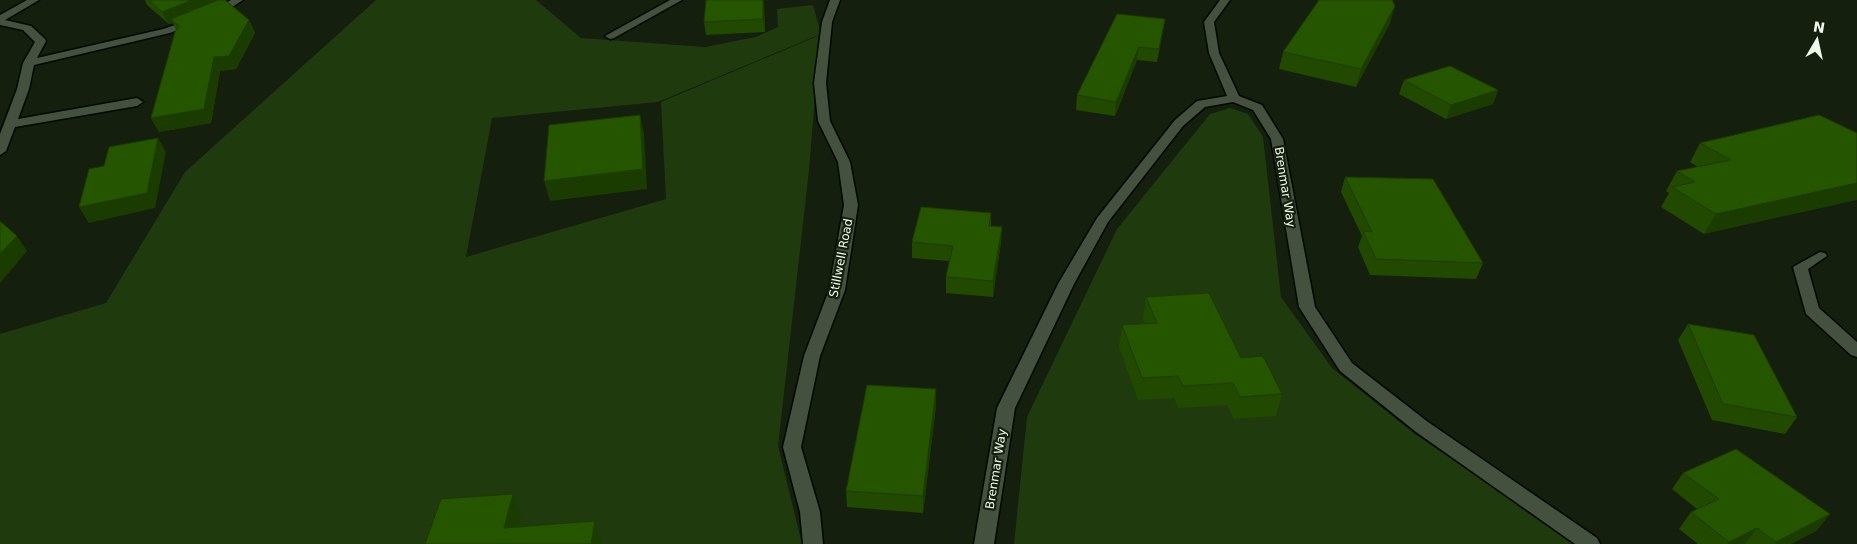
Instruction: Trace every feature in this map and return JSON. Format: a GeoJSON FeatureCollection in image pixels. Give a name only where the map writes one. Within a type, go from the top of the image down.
{"type":"FeatureCollection","features":[{"type":"Feature","properties":{"kind":"street"},"geometry":{"type":"LineString","coordinates":[[0,20],[34,0]]}},
{"type":"Feature","properties":{"kind":"street"},"geometry":{"type":"LineString","coordinates":[[29,63],[166,31],[212,15],[238,0]]}},
{"type":"Feature","properties":{"kind":"street"},"geometry":{"type":"LineString","coordinates":[[610,36],[677,0]]}},
{"type":"Feature","properties":{"kind":"street","name":"Stillwell Road"},"geometry":{"type":"LineString","coordinates":[[813,544],[810,512],[792,447],[812,356],[838,290],[851,205],[844,162],[824,121],[820,83],[827,22],[835,0]]}},
{"type":"Feature","properties":{"kind":"street"},"geometry":{"type":"LineString","coordinates":[[1225,0],[1209,22],[1214,53],[1234,98]]}},
{"type":"Feature","properties":{"kind":"street"},"geometry":{"type":"LineString","coordinates":[[0,20],[27,28],[41,41],[29,63],[23,89],[0,151]]}},
{"type":"Feature","properties":{"kind":"street","name":"Brenmar Way"},"geometry":{"type":"LineString","coordinates":[[984,544],[1006,408],[1066,284],[1102,221],[1179,123],[1201,104],[1234,98],[1258,108],[1277,139],[1307,307],[1346,367],[1422,427],[1590,544]]}},
{"type":"Feature","properties":{"kind":"street"},"geometry":{"type":"LineString","coordinates":[[10,124],[136,102]]}},
{"type":"Feature","properties":{"kind":"street"},"geometry":{"type":"LineString","coordinates":[[1820,256],[1800,267],[1812,310],[1857,351]]}},
{"type":"Feature","properties":{"kind":"green space"},"geometry":{"type":"Polygon","coordinates":[[[376,0],[536,0],[581,38],[705,47],[756,37],[778,27],[777,9],[813,5],[821,34],[658,102],[492,118],[466,257],[666,199],[661,102],[820,35],[809,170],[778,446],[802,544],[0,544],[0,334],[106,303],[185,172],[376,0]]]}},
{"type":"Feature","properties":{"kind":"green space"},"geometry":{"type":"Polygon","coordinates":[[[1230,108],[1248,114],[1263,137],[1281,297],[1332,368],[1415,434],[1577,544],[1014,544],[1027,417],[1117,229],[1210,114],[1230,108]]]}},
{"type":"Feature","properties":{"kind":"building"},"geometry":{"type":"Polygon","coordinates":[[[149,0],[192,0],[162,12],[149,0]]]}},
{"type":"Feature","properties":{"kind":"building"},"geometry":{"type":"Polygon","coordinates":[[[218,0],[225,0],[249,20],[229,56],[214,57],[204,109],[151,118],[175,32],[179,26],[171,19],[218,0]]]}},
{"type":"Feature","properties":{"kind":"building"},"geometry":{"type":"Polygon","coordinates":[[[706,0],[763,0],[763,19],[704,22],[706,0]]]}},
{"type":"Feature","properties":{"kind":"building"},"geometry":{"type":"Polygon","coordinates":[[[1319,0],[1392,0],[1395,6],[1361,69],[1283,52],[1319,0]]]}},
{"type":"Feature","properties":{"kind":"building"},"geometry":{"type":"Polygon","coordinates":[[[1117,14],[1165,19],[1159,49],[1139,47],[1116,102],[1077,95],[1117,14]]]}},
{"type":"Feature","properties":{"kind":"building"},"geometry":{"type":"Polygon","coordinates":[[[1450,66],[1498,90],[1451,105],[1404,80],[1450,66]]]}},
{"type":"Feature","properties":{"kind":"building"},"geometry":{"type":"Polygon","coordinates":[[[640,115],[643,169],[544,181],[549,125],[640,115]]]}},
{"type":"Feature","properties":{"kind":"building"},"geometry":{"type":"Polygon","coordinates":[[[1819,115],[1857,133],[1857,183],[1716,214],[1672,187],[1695,182],[1677,171],[1731,160],[1700,143],[1819,115]]]}},
{"type":"Feature","properties":{"kind":"building"},"geometry":{"type":"Polygon","coordinates":[[[158,138],[147,193],[79,207],[89,169],[104,166],[109,147],[158,138]]]}},
{"type":"Feature","properties":{"kind":"building"},"geometry":{"type":"Polygon","coordinates":[[[1345,177],[1433,179],[1483,263],[1376,259],[1363,231],[1372,232],[1345,177]]]}},
{"type":"Feature","properties":{"kind":"building"},"geometry":{"type":"Polygon","coordinates":[[[921,207],[991,213],[989,226],[1002,227],[993,281],[946,277],[953,246],[912,242],[921,207]]]}},
{"type":"Feature","properties":{"kind":"building"},"geometry":{"type":"Polygon","coordinates":[[[0,221],[17,236],[0,254],[0,221]]]}},
{"type":"Feature","properties":{"kind":"building"},"geometry":{"type":"Polygon","coordinates":[[[1209,293],[1241,358],[1263,356],[1282,394],[1240,397],[1233,383],[1183,386],[1178,376],[1142,378],[1122,325],[1157,323],[1146,297],[1209,293]]]}},
{"type":"Feature","properties":{"kind":"building"},"geometry":{"type":"Polygon","coordinates":[[[1688,324],[1754,335],[1797,417],[1723,404],[1688,324]]]}},
{"type":"Feature","properties":{"kind":"building"},"geometry":{"type":"Polygon","coordinates":[[[867,385],[936,389],[923,496],[846,491],[867,385]]]}},
{"type":"Feature","properties":{"kind":"building"},"geometry":{"type":"Polygon","coordinates":[[[1736,449],[1830,514],[1776,542],[1757,528],[1729,542],[1691,512],[1719,499],[1683,473],[1736,449]]]}},
{"type":"Feature","properties":{"kind":"building"},"geometry":{"type":"Polygon","coordinates":[[[513,494],[504,528],[595,521],[591,544],[425,544],[441,499],[513,494]]]}}]}
